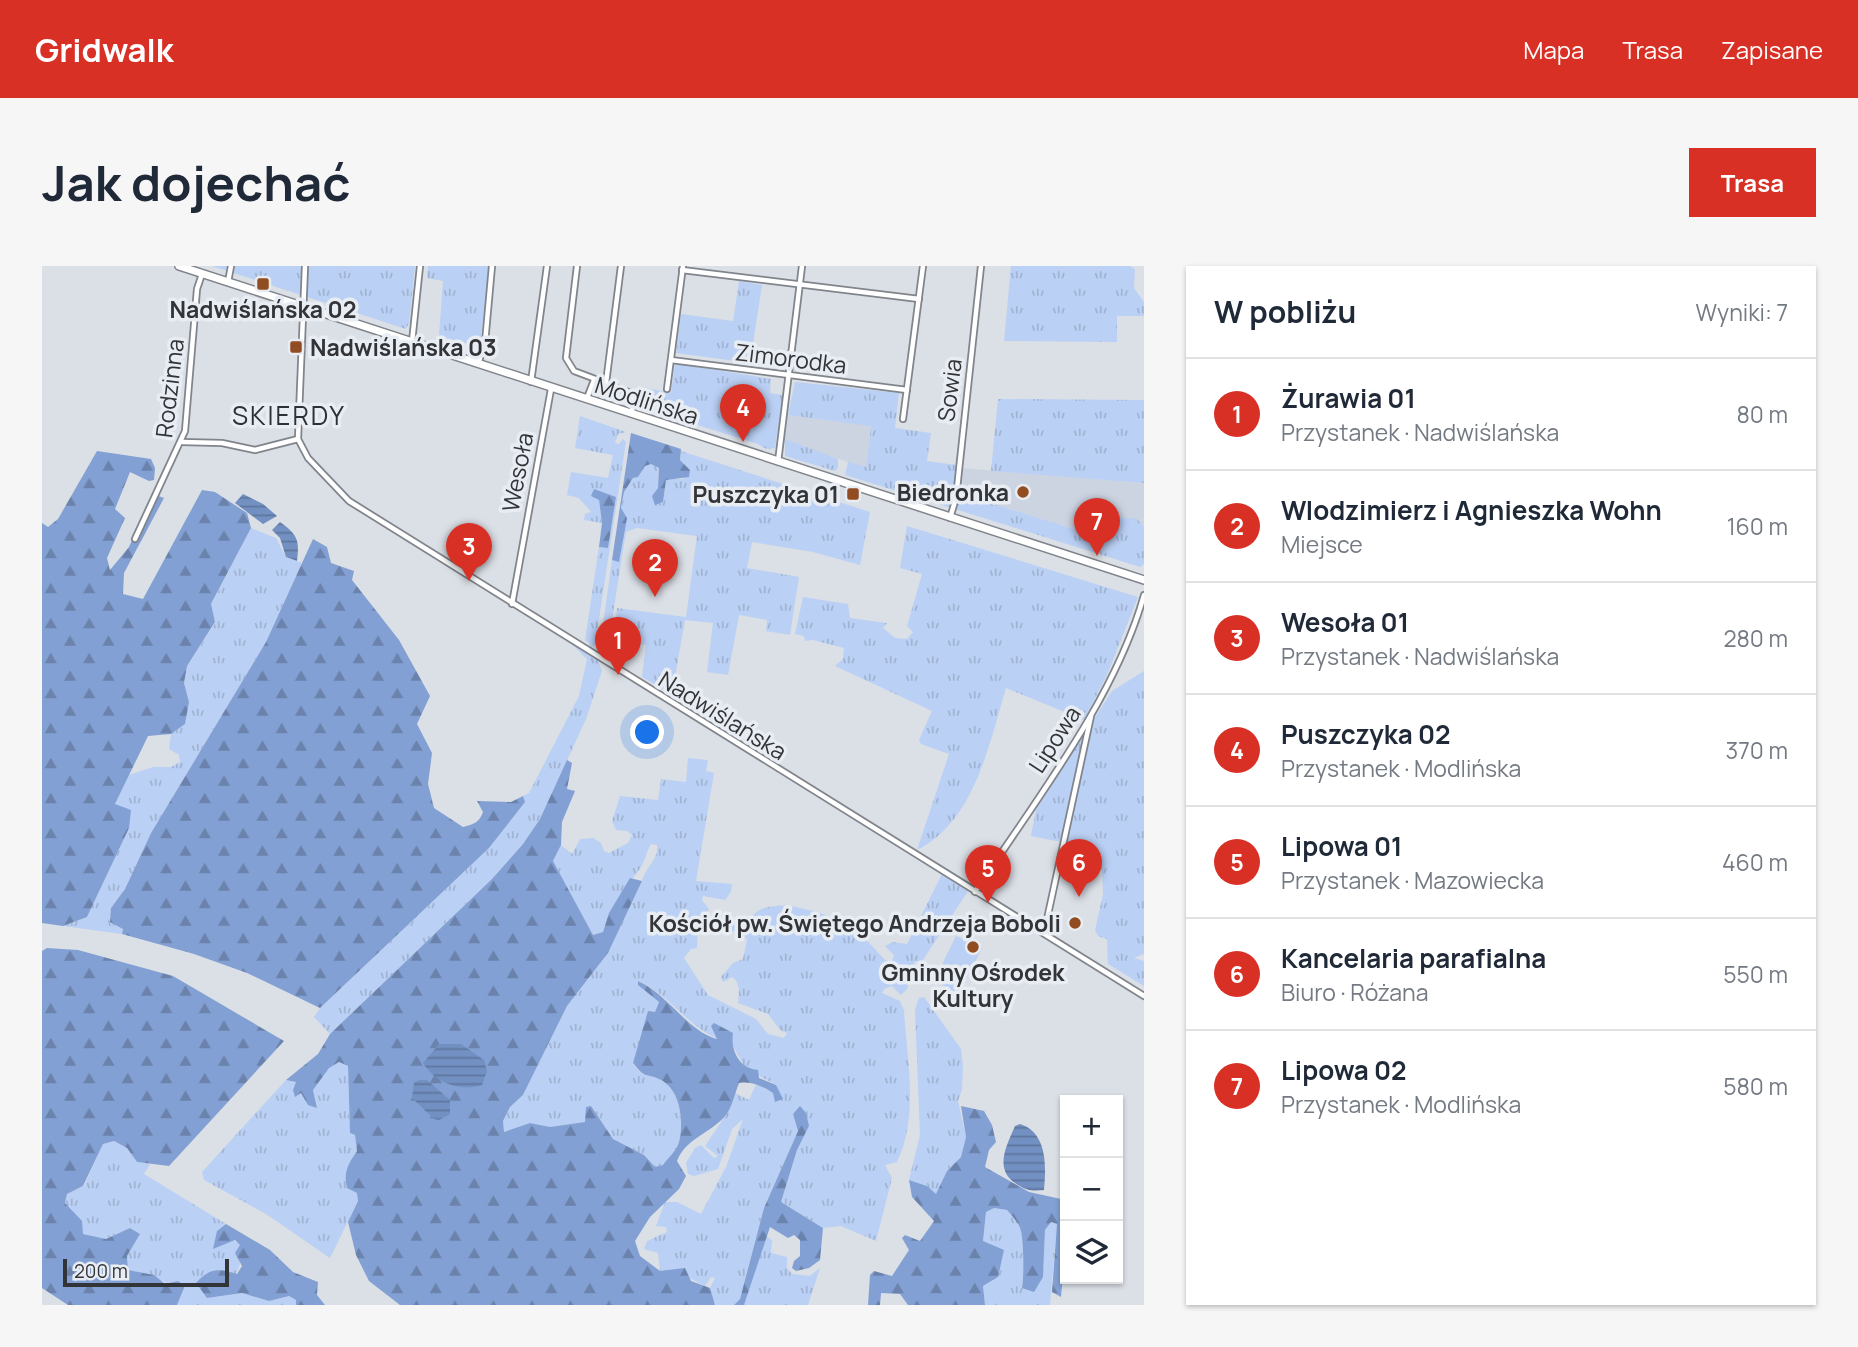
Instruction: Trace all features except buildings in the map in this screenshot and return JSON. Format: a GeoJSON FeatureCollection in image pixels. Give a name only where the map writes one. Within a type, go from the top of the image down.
{"type":"FeatureCollection","features":[{"type":"Feature","properties":{"kind":"main road","name":"Modlińska"},"geometry":{"type":"LineString","coordinates":[[179,266],[1144,580]]}},
{"type":"Feature","properties":{"kind":"street"},"geometry":{"type":"LineString","coordinates":[[228,282],[231,266]]}},
{"type":"Feature","properties":{"kind":"street"},"geometry":{"type":"LineString","coordinates":[[182,442],[222,443],[255,450],[298,439],[305,266]]}},
{"type":"Feature","properties":{"kind":"street"},"geometry":{"type":"LineString","coordinates":[[412,342],[420,266]]}},
{"type":"Feature","properties":{"kind":"street"},"geometry":{"type":"LineString","coordinates":[[478,364],[485,343],[492,266]]}},
{"type":"Feature","properties":{"kind":"street"},"geometry":{"type":"LineString","coordinates":[[531,382],[547,266]]}},
{"type":"Feature","properties":{"kind":"street"},"geometry":{"type":"LineString","coordinates":[[577,266],[566,358],[574,371],[633,394],[632,415]]}},
{"type":"Feature","properties":{"kind":"street"},"geometry":{"type":"LineString","coordinates":[[606,383],[621,266]]}},
{"type":"Feature","properties":{"kind":"street"},"geometry":{"type":"LineString","coordinates":[[778,462],[802,266]]}},
{"type":"Feature","properties":{"kind":"street"},"geometry":{"type":"LineString","coordinates":[[904,419],[923,266]]}},
{"type":"Feature","properties":{"kind":"street","name":"Sowia"},"geometry":{"type":"LineString","coordinates":[[950,518],[956,498],[981,266]]}},
{"type":"Feature","properties":{"kind":"street"},"geometry":{"type":"LineString","coordinates":[[667,389],[683,268],[919,299]]}},
{"type":"Feature","properties":{"kind":"street","name":"Rodzinna"},"geometry":{"type":"LineString","coordinates":[[135,540],[182,442],[197,289],[202,274]]}},
{"type":"Feature","properties":{"kind":"street","name":"Zimorodka"},"geometry":{"type":"LineString","coordinates":[[671,360],[907,390]]}},
{"type":"Feature","properties":{"kind":"street"},"geometry":{"type":"LineString","coordinates":[[587,400],[594,380]]}},
{"type":"Feature","properties":{"kind":"street","name":"Wesoła"},"geometry":{"type":"LineString","coordinates":[[512,604],[551,388]]}},
{"type":"Feature","properties":{"kind":"street","name":"Nadwiślańska"},"geometry":{"type":"LineString","coordinates":[[298,439],[308,458],[349,501],[1144,996]]}},
{"type":"Feature","properties":{"kind":"street","name":"Lipowa"},"geometry":{"type":"LineString","coordinates":[[975,892],[1091,714],[1126,650],[1144,595]]}},
{"type":"Feature","properties":{"kind":"street"},"geometry":{"type":"LineString","coordinates":[[1044,933],[1091,714]]}},
{"type":"Feature","properties":{"kind":"shaded area"},"geometry":{"type":"Polygon","coordinates":[[[787,415],[871,425],[866,468],[783,440],[787,415]]]}},
{"type":"Feature","properties":{"kind":"shaded area"},"geometry":{"type":"Polygon","coordinates":[[[961,468],[1144,483],[1144,527],[1136,518],[1087,533],[977,499],[958,490],[961,468]]]}},
{"type":"Feature","properties":{"kind":"shaded area"},"geometry":{"type":"Polygon","coordinates":[[[243,494],[263,504],[277,516],[263,524],[235,503],[243,494]]]}},
{"type":"Feature","properties":{"kind":"shaded area"},"geometry":{"type":"Polygon","coordinates":[[[280,522],[296,538],[297,561],[286,557],[280,538],[272,530],[280,522]]]}},
{"type":"Feature","properties":{"kind":"shaded area"},"geometry":{"type":"Polygon","coordinates":[[[439,1044],[461,1044],[484,1060],[487,1071],[482,1085],[457,1086],[434,1076],[423,1063],[439,1044]]]}},
{"type":"Feature","properties":{"kind":"shaded area"},"geometry":{"type":"Polygon","coordinates":[[[427,1080],[450,1100],[450,1114],[439,1120],[434,1119],[412,1098],[414,1082],[427,1080]]]}},
{"type":"Feature","properties":{"kind":"shaded area"},"geometry":{"type":"Polygon","coordinates":[[[1020,1124],[1029,1128],[1040,1143],[1045,1161],[1044,1190],[1018,1185],[1006,1172],[1005,1150],[1015,1126],[1020,1124]]]}},
{"type":"Feature","properties":{"kind":"green space"},"geometry":{"type":"Polygon","coordinates":[[[212,266],[415,266],[409,323],[406,329],[212,266]]]}},
{"type":"Feature","properties":{"kind":"green space"},"geometry":{"type":"Polygon","coordinates":[[[428,266],[489,266],[480,347],[439,336],[443,281],[427,278],[428,266]]]}},
{"type":"Feature","properties":{"kind":"green space"},"geometry":{"type":"Polygon","coordinates":[[[1011,266],[1130,266],[1135,269],[1134,288],[1144,302],[1144,316],[1117,316],[1117,342],[1004,341],[1011,266]]]}},
{"type":"Feature","properties":{"kind":"green space"},"geometry":{"type":"Polygon","coordinates":[[[739,281],[762,285],[750,363],[676,353],[681,314],[733,321],[739,281]]]}},
{"type":"Feature","properties":{"kind":"green space"},"geometry":{"type":"Polygon","coordinates":[[[675,363],[771,379],[770,393],[783,395],[775,448],[766,449],[758,444],[637,406],[637,386],[671,393],[675,363]]]}},
{"type":"Feature","properties":{"kind":"green space"},"geometry":{"type":"Polygon","coordinates":[[[795,382],[899,393],[895,428],[931,433],[927,461],[956,465],[951,508],[845,475],[848,462],[866,467],[871,426],[788,415],[795,382]]]}},
{"type":"Feature","properties":{"kind":"green space"},"geometry":{"type":"Polygon","coordinates":[[[998,399],[1144,400],[1144,483],[991,471],[998,399]]]}},
{"type":"Feature","properties":{"kind":"green space"},"geometry":{"type":"Polygon","coordinates":[[[580,416],[626,432],[618,434],[615,443],[619,444],[623,439],[626,442],[595,645],[590,649],[585,640],[599,547],[608,548],[616,497],[593,489],[599,500],[602,523],[584,520],[585,514],[591,512],[579,498],[567,495],[571,472],[608,478],[613,455],[575,448],[580,416]]]}},
{"type":"Feature","properties":{"kind":"green space"},"geometry":{"type":"Polygon","coordinates":[[[631,433],[681,449],[680,460],[690,470],[689,477],[666,480],[663,502],[655,505],[652,496],[658,488],[659,468],[651,464],[645,466],[638,477],[633,478],[624,492],[621,508],[627,518],[619,562],[612,560],[631,433]]]}},
{"type":"Feature","properties":{"kind":"green space"},"geometry":{"type":"Polygon","coordinates":[[[785,439],[838,459],[838,468],[835,471],[785,456],[785,439]]]}},
{"type":"Feature","properties":{"kind":"green space"},"geometry":{"type":"Polygon","coordinates":[[[97,451],[151,459],[155,468],[154,480],[149,481],[130,472],[115,509],[125,518],[107,558],[110,570],[129,547],[153,494],[164,498],[124,573],[123,594],[143,599],[202,490],[215,492],[247,513],[251,528],[211,604],[215,622],[187,666],[184,683],[189,702],[185,724],[171,734],[148,736],[115,804],[131,810],[129,828],[87,917],[63,926],[42,923],[42,523],[48,527],[58,519],[97,451]]]}},
{"type":"Feature","properties":{"kind":"green space"},"geometry":{"type":"Polygon","coordinates":[[[681,451],[870,512],[860,565],[813,552],[752,542],[747,568],[799,577],[790,635],[766,631],[767,620],[739,615],[728,675],[707,672],[713,623],[685,620],[672,694],[642,677],[646,645],[614,640],[617,608],[686,617],[697,536],[637,528],[626,532],[607,651],[602,657],[599,654],[612,560],[619,561],[626,518],[621,509],[624,492],[633,478],[638,477],[645,466],[651,464],[659,468],[658,488],[663,502],[666,479],[683,479],[690,470],[680,460],[681,451]]]}},
{"type":"Feature","properties":{"kind":"green space"},"geometry":{"type":"Polygon","coordinates":[[[963,487],[977,499],[1087,533],[1102,518],[1136,518],[1144,527],[1144,564],[1140,567],[955,509],[958,490],[963,487]]]}},
{"type":"Feature","properties":{"kind":"green space"},"geometry":{"type":"Polygon","coordinates":[[[594,489],[616,497],[608,548],[599,547],[602,523],[599,500],[591,496],[594,489]]]}},
{"type":"Feature","properties":{"kind":"green space"},"geometry":{"type":"Polygon","coordinates":[[[907,526],[1138,597],[1107,675],[1084,720],[1006,688],[986,756],[966,801],[937,837],[917,850],[949,754],[921,744],[919,740],[932,711],[835,666],[843,659],[844,648],[813,640],[805,641],[804,636],[795,634],[803,597],[848,604],[850,618],[887,623],[883,628],[895,638],[907,639],[913,632],[907,626],[922,574],[900,568],[907,526]]]}},
{"type":"Feature","properties":{"kind":"green space"},"geometry":{"type":"Polygon","coordinates":[[[251,528],[276,538],[286,557],[302,563],[266,642],[151,833],[125,889],[111,908],[123,929],[122,934],[63,926],[87,917],[129,828],[115,804],[129,775],[153,767],[171,767],[180,762],[179,755],[169,749],[171,734],[185,723],[189,702],[184,683],[187,666],[215,623],[211,605],[251,528]]]}},
{"type":"Feature","properties":{"kind":"green space"},"geometry":{"type":"Polygon","coordinates":[[[313,539],[327,547],[331,563],[354,571],[352,580],[399,640],[430,696],[417,724],[432,753],[428,784],[434,808],[463,827],[480,819],[483,812],[477,801],[511,802],[523,796],[525,802],[489,848],[320,1008],[247,973],[194,954],[122,934],[123,929],[110,922],[111,908],[125,889],[151,833],[266,642],[313,539]]]}},
{"type":"Feature","properties":{"kind":"green space"},"geometry":{"type":"Polygon","coordinates":[[[571,643],[598,661],[602,671],[586,719],[540,819],[523,844],[492,879],[330,1034],[314,1017],[320,1008],[489,848],[524,803],[523,796],[529,793],[579,696],[587,659],[571,643]]]}},
{"type":"Feature","properties":{"kind":"green space"},"geometry":{"type":"Polygon","coordinates":[[[1144,671],[1144,954],[1134,958],[1144,961],[1144,986],[1108,964],[1107,939],[1098,936],[1095,930],[1103,895],[1102,870],[1058,859],[1061,842],[1031,836],[1036,810],[1112,691],[1144,671]]]}},
{"type":"Feature","properties":{"kind":"green space"},"geometry":{"type":"Polygon","coordinates":[[[688,758],[708,760],[706,771],[714,773],[696,881],[732,884],[731,892],[725,900],[703,896],[702,900],[709,909],[698,928],[697,948],[691,949],[684,958],[708,995],[756,1019],[768,1034],[784,1038],[787,1033],[780,1030],[768,1014],[738,1003],[737,982],[732,977],[723,982],[721,977],[733,963],[743,959],[747,940],[741,932],[728,931],[725,924],[730,921],[742,923],[758,911],[770,907],[804,909],[847,922],[851,932],[859,932],[885,960],[892,961],[894,955],[885,946],[893,942],[907,944],[942,874],[968,891],[921,963],[915,961],[907,989],[901,995],[892,986],[884,989],[882,993],[900,1001],[904,1010],[910,1107],[904,1145],[897,1162],[885,1165],[892,1178],[876,1241],[841,1226],[823,1228],[781,1202],[797,1150],[809,1126],[793,1114],[798,1131],[764,1208],[740,1299],[734,1305],[715,1305],[710,1288],[715,1278],[711,1277],[705,1286],[676,1271],[660,1271],[658,1253],[644,1249],[647,1241],[667,1232],[666,1227],[656,1226],[665,1202],[677,1202],[701,1214],[726,1167],[743,1119],[732,1129],[718,1169],[694,1176],[688,1174],[686,1163],[695,1148],[701,1145],[714,1158],[718,1156],[705,1146],[727,1113],[735,1093],[749,1100],[756,1084],[773,1093],[776,1085],[746,1069],[731,1043],[705,1032],[663,996],[639,981],[638,985],[659,1002],[655,1012],[645,1019],[644,1035],[633,1064],[644,1074],[668,1085],[677,1099],[681,1117],[678,1145],[663,1166],[655,1167],[644,1155],[613,1139],[591,1106],[586,1122],[550,1127],[530,1123],[504,1132],[503,1121],[510,1107],[523,1095],[567,1006],[608,953],[657,850],[657,845],[651,844],[641,867],[614,907],[603,932],[593,935],[553,861],[561,845],[572,854],[580,839],[593,838],[609,853],[628,843],[632,835],[627,831],[616,830],[612,821],[620,796],[658,800],[661,779],[686,782],[688,758]]]}},
{"type":"Feature","properties":{"kind":"green space"},"geometry":{"type":"Polygon","coordinates":[[[567,760],[572,763],[567,789],[575,791],[562,822],[561,845],[553,861],[593,935],[603,932],[609,913],[630,878],[642,881],[608,953],[567,1006],[523,1095],[510,1107],[503,1121],[504,1132],[530,1123],[550,1127],[585,1122],[586,1107],[591,1106],[613,1139],[644,1155],[655,1167],[663,1165],[678,1145],[681,1116],[677,1099],[668,1085],[644,1074],[633,1063],[648,1011],[655,1012],[659,1002],[638,985],[638,981],[659,994],[706,1035],[717,1039],[711,1026],[714,1023],[733,1033],[733,1046],[741,1063],[758,1070],[759,1078],[776,1085],[783,1099],[775,1102],[773,1093],[765,1088],[753,1083],[739,1083],[726,1115],[681,1153],[677,1161],[686,1176],[679,1189],[650,1217],[635,1241],[640,1256],[660,1271],[685,1268],[691,1281],[710,1288],[715,1305],[400,1305],[369,1281],[356,1255],[348,1222],[358,1201],[357,1193],[347,1188],[346,1182],[348,1168],[357,1151],[355,1135],[350,1133],[348,1066],[339,1062],[329,1068],[313,1090],[317,1108],[308,1105],[301,1093],[295,1097],[293,1090],[296,1082],[286,1080],[318,1054],[330,1034],[492,879],[523,844],[540,819],[567,760]]]}},
{"type":"Feature","properties":{"kind":"green space"},"geometry":{"type":"Polygon","coordinates":[[[956,936],[982,948],[959,994],[934,981],[956,936]]]}},
{"type":"Feature","properties":{"kind":"green space"},"geometry":{"type":"Polygon","coordinates":[[[47,948],[78,950],[173,976],[284,1041],[169,1166],[137,1162],[127,1148],[114,1141],[103,1144],[83,1186],[67,1194],[65,1203],[82,1221],[83,1234],[106,1239],[130,1228],[140,1234],[127,1256],[128,1270],[154,1275],[165,1284],[178,1281],[185,1286],[177,1305],[68,1305],[42,1288],[42,951],[47,948]]]}},
{"type":"Feature","properties":{"kind":"green space"},"geometry":{"type":"Polygon","coordinates":[[[924,997],[961,1049],[963,1066],[962,1090],[958,1101],[966,1137],[961,1157],[947,1171],[936,1195],[927,1186],[909,1180],[920,1135],[915,1010],[919,998],[924,997]]]}},
{"type":"Feature","properties":{"kind":"green space"},"geometry":{"type":"Polygon","coordinates":[[[339,1062],[348,1066],[350,1133],[355,1135],[357,1151],[353,1158],[358,1201],[330,1258],[266,1214],[204,1180],[202,1172],[286,1080],[296,1082],[296,1096],[301,1093],[317,1107],[313,1090],[329,1067],[339,1062]]]}},
{"type":"Feature","properties":{"kind":"green space"},"geometry":{"type":"Polygon","coordinates":[[[800,1106],[806,1113],[809,1126],[797,1150],[781,1202],[823,1228],[820,1260],[809,1268],[796,1271],[792,1268],[794,1261],[800,1256],[800,1240],[794,1235],[788,1238],[770,1227],[744,1305],[734,1305],[740,1299],[764,1208],[798,1131],[793,1114],[800,1106]]]}},
{"type":"Feature","properties":{"kind":"green space"},"geometry":{"type":"Polygon","coordinates":[[[961,1106],[984,1111],[992,1125],[996,1142],[989,1150],[985,1167],[1029,1192],[1060,1199],[1061,1297],[1052,1292],[1057,1224],[1051,1222],[1045,1230],[1043,1277],[1034,1292],[1022,1288],[1023,1249],[1019,1226],[1007,1210],[994,1208],[986,1212],[983,1241],[1004,1250],[998,1277],[983,1286],[985,1305],[908,1305],[900,1294],[881,1293],[880,1305],[868,1305],[870,1275],[874,1271],[892,1276],[909,1250],[902,1238],[905,1235],[920,1241],[934,1221],[912,1197],[909,1180],[927,1186],[936,1194],[947,1171],[961,1157],[966,1137],[961,1106]]]}},
{"type":"Feature","properties":{"kind":"green space"},"geometry":{"type":"Polygon","coordinates":[[[114,1141],[127,1148],[137,1162],[150,1164],[144,1174],[226,1224],[217,1232],[240,1244],[238,1271],[207,1298],[242,1293],[269,1301],[289,1296],[296,1300],[296,1305],[177,1305],[185,1287],[128,1270],[127,1256],[140,1234],[130,1228],[106,1239],[83,1234],[65,1203],[67,1194],[84,1186],[103,1144],[114,1141]]]}},
{"type":"Feature","properties":{"kind":"green space"},"geometry":{"type":"Polygon","coordinates":[[[994,1208],[1007,1210],[1020,1228],[1022,1288],[1043,1277],[1045,1230],[1051,1222],[1057,1224],[1050,1305],[985,1305],[983,1286],[998,1277],[983,1241],[986,1212],[994,1208]]]}},
{"type":"Feature","properties":{"kind":"green space"},"geometry":{"type":"Polygon","coordinates":[[[226,1224],[270,1250],[293,1272],[318,1282],[317,1295],[325,1305],[296,1305],[296,1300],[289,1296],[269,1301],[242,1293],[207,1298],[196,1283],[205,1274],[225,1271],[237,1274],[242,1266],[235,1253],[240,1245],[235,1240],[213,1249],[217,1231],[226,1224]]]}},
{"type":"Feature","properties":{"kind":"green space"},"geometry":{"type":"Polygon","coordinates":[[[766,1236],[772,1240],[771,1253],[787,1257],[787,1268],[792,1274],[810,1276],[820,1268],[808,1305],[744,1305],[766,1236]]]}},
{"type":"Feature","properties":{"kind":"place","name":"Nadwiślańska 02"},"geometry":{"type":"Point","coordinates":[263,284]}},
{"type":"Feature","properties":{"kind":"place","name":"Nadwiślańska 03"},"geometry":{"type":"Point","coordinates":[296,347]}},
{"type":"Feature","properties":{"kind":"place","name":"Puszczyka 02"},"geometry":{"type":"Point","coordinates":[743,442]}},
{"type":"Feature","properties":{"kind":"place","name":"Biedronka"},"geometry":{"type":"Point","coordinates":[1023,492]}},
{"type":"Feature","properties":{"kind":"place","name":"Puszczyka 01"},"geometry":{"type":"Point","coordinates":[853,494]}},
{"type":"Feature","properties":{"kind":"place","name":"Lipowa 02"},"geometry":{"type":"Point","coordinates":[1097,556]}},
{"type":"Feature","properties":{"kind":"place","name":"Wesoła 01"},"geometry":{"type":"Point","coordinates":[469,581]}},
{"type":"Feature","properties":{"kind":"place","name":"Wlodzimierz i Agnieszka Wohn"},"geometry":{"type":"Point","coordinates":[655,597]}},
{"type":"Feature","properties":{"kind":"place","name":"Żurawia 01"},"geometry":{"type":"Point","coordinates":[618,675]}},
{"type":"Feature","properties":{"kind":"place","name":"Kancelaria parafialna"},"geometry":{"type":"Point","coordinates":[1079,897]}},
{"type":"Feature","properties":{"kind":"place","name":"Lipowa 01"},"geometry":{"type":"Point","coordinates":[988,903]}},
{"type":"Feature","properties":{"kind":"place","name":"Kościół pw. Świętego Andrzeja Boboli"},"geometry":{"type":"Point","coordinates":[1075,923]}},
{"type":"Feature","properties":{"kind":"place","name":"Gminny Ośrodek Kultury"},"geometry":{"type":"Point","coordinates":[973,947]}},
{"type":"Feature","properties":{"kind":"district","name":"SKIERDY"},"geometry":{"type":"Point","coordinates":[289,415]}}]}
